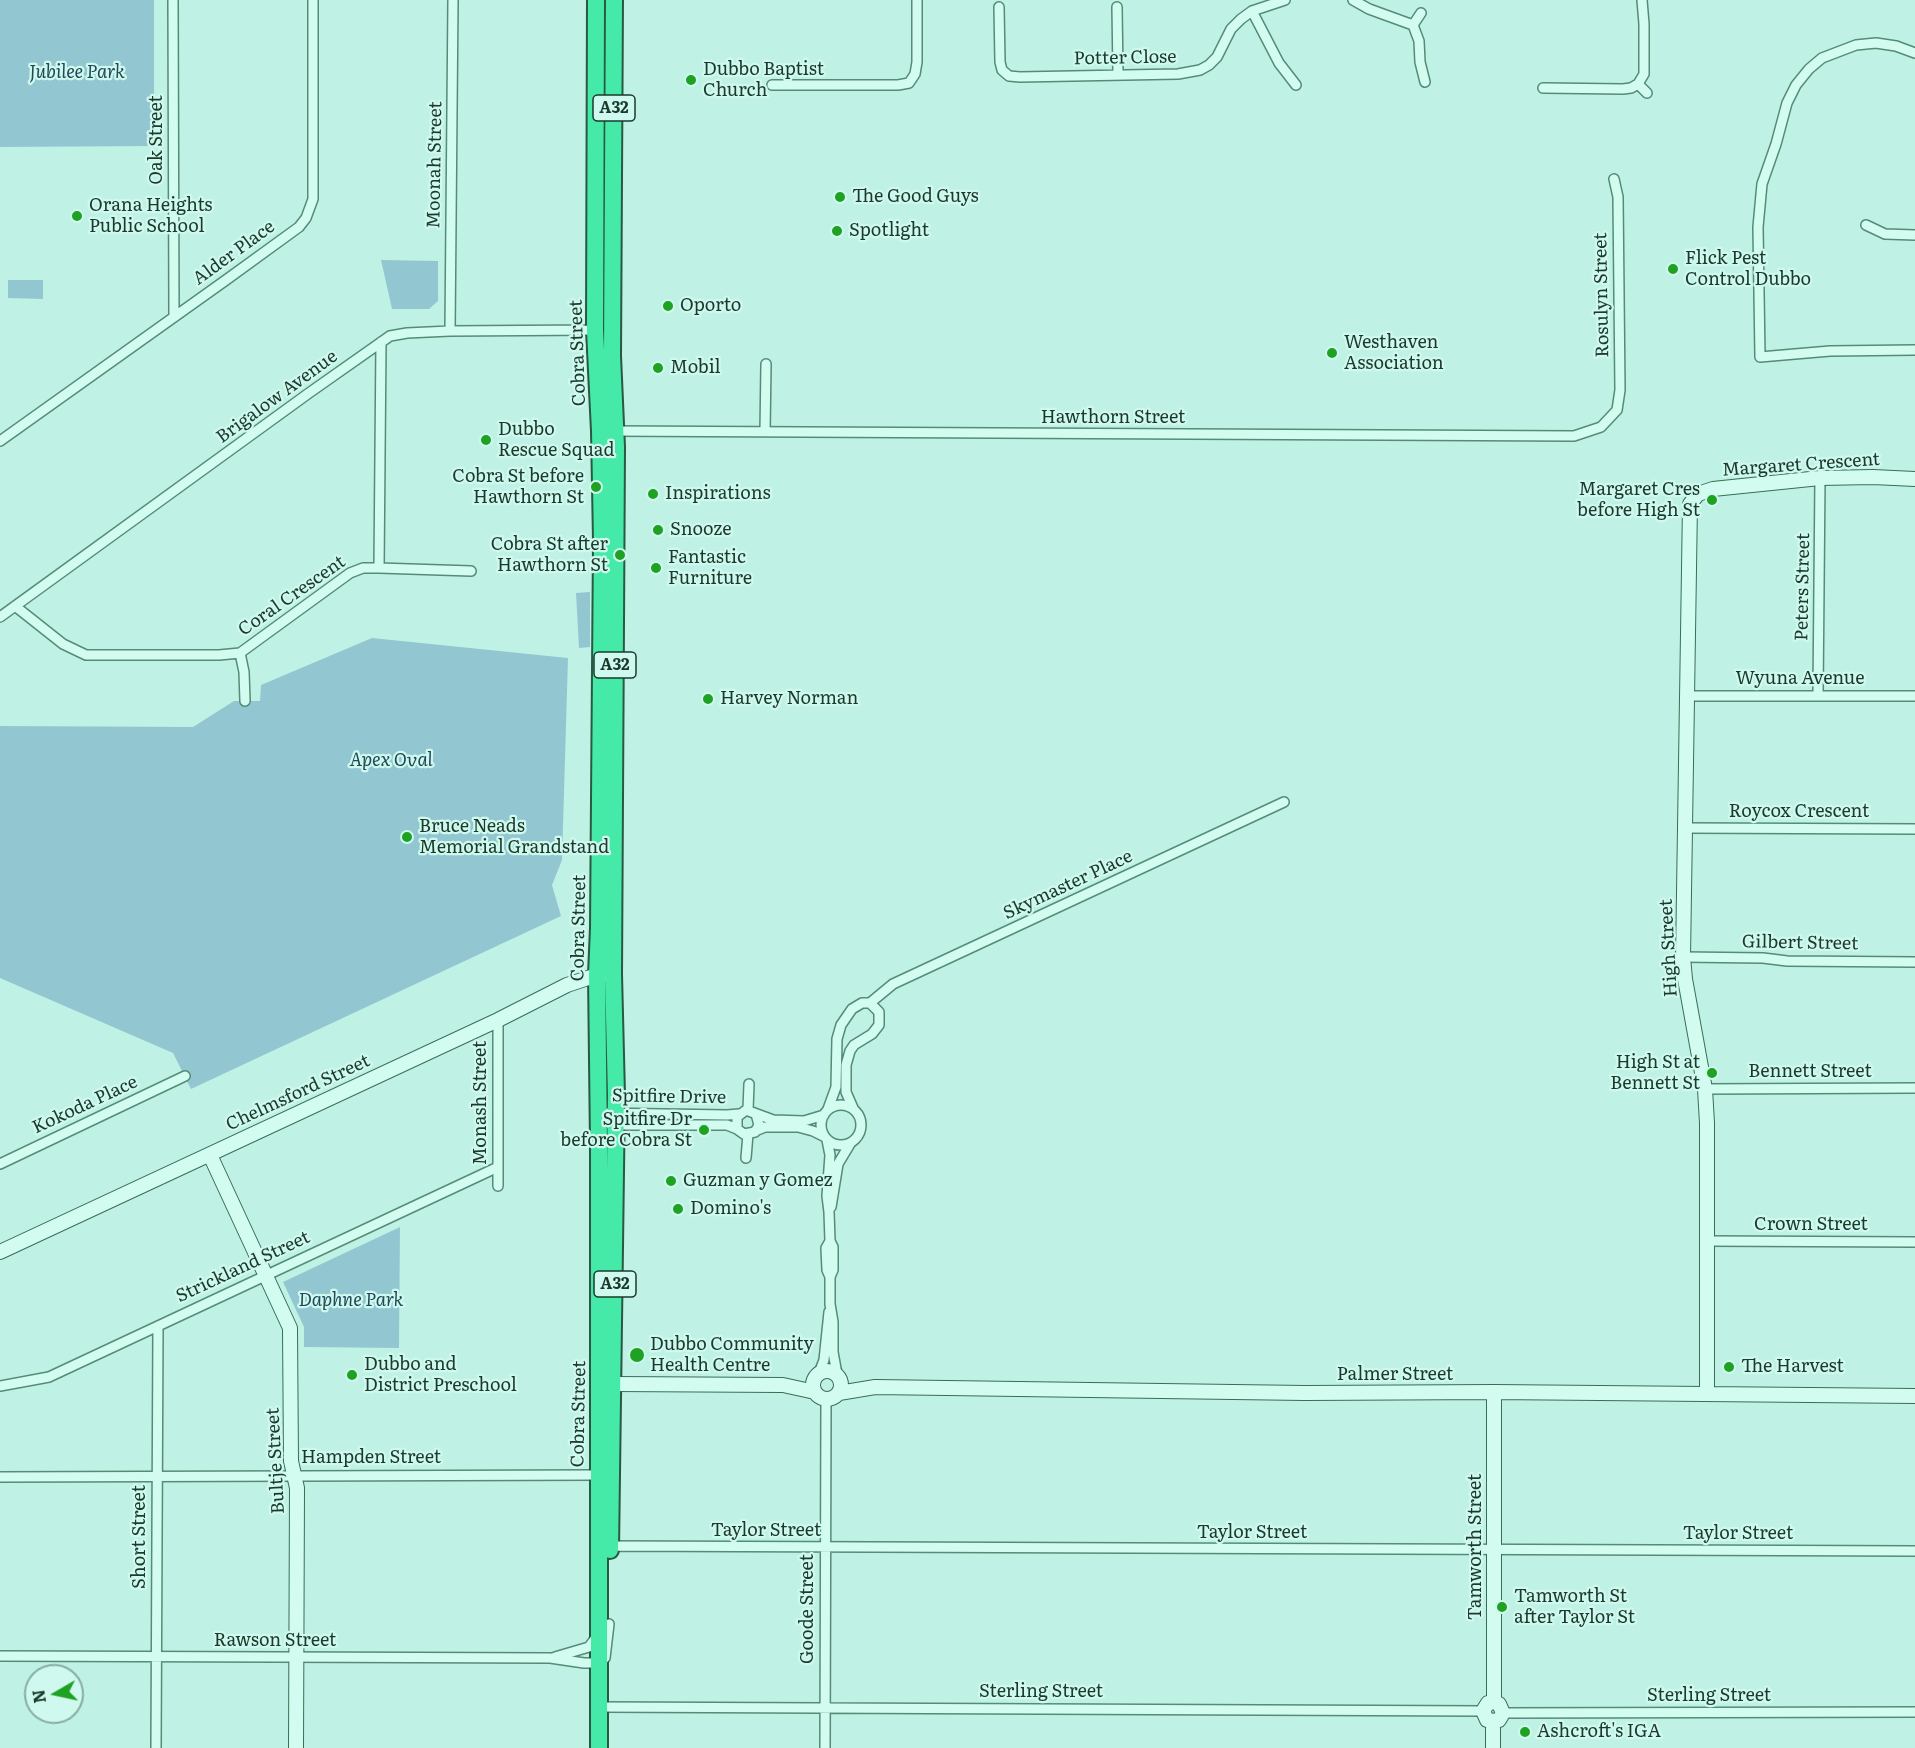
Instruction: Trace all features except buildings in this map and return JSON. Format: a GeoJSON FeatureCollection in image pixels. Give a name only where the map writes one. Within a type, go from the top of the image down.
{"type":"FeatureCollection","features":[{"type":"Feature","properties":{"kind":"highway","name":"Cobra Street"},"geometry":{"type":"LineString","coordinates":[[596,0],[595,330],[608,431]]}},
{"type":"Feature","properties":{"kind":"highway","name":"Cobra Street"},"geometry":{"type":"LineString","coordinates":[[614,0],[613,319],[601,588],[599,928],[605,974],[614,1384]]}},
{"type":"Feature","properties":{"kind":"highway","name":"Cobra Street"},"geometry":{"type":"LineString","coordinates":[[599,1748],[604,1707],[604,1627],[610,1546],[610,1494],[605,1412],[607,1119]]}},
{"type":"Feature","properties":{"kind":"highway"},"geometry":{"type":"LineString","coordinates":[[605,1412],[603,1394],[605,1389],[614,1384]]}},
{"type":"Feature","properties":{"kind":"highway","name":"Cobra Street"},"geometry":{"type":"LineString","coordinates":[[605,1412],[597,1475],[599,1563],[604,1627],[598,1663],[609,1748]]}},
{"type":"Feature","properties":{"kind":"highway"},"geometry":{"type":"LineString","coordinates":[[597,1475],[606,1483],[610,1494]]}},
{"type":"Feature","properties":{"kind":"street","name":"Oak Street"},"geometry":{"type":"LineString","coordinates":[[173,0],[174,316]]}},
{"type":"Feature","properties":{"kind":"street","name":"Alder Place"},"geometry":{"type":"LineString","coordinates":[[0,441],[299,227],[313,199],[313,0]]}},
{"type":"Feature","properties":{"kind":"street","name":"Moonah Street"},"geometry":{"type":"LineString","coordinates":[[450,331],[453,0]]}},
{"type":"Feature","properties":{"kind":"street"},"geometry":{"type":"LineString","coordinates":[[772,85],[898,85],[909,83],[915,74],[917,62],[917,0]]}},
{"type":"Feature","properties":{"kind":"street","name":"Potter Close"},"geometry":{"type":"LineString","coordinates":[[999,7],[1000,62],[1002,70],[1009,75],[1020,77],[1178,74],[1200,70],[1209,65],[1217,57],[1231,29],[1252,11],[1285,0]]}},
{"type":"Feature","properties":{"kind":"street"},"geometry":{"type":"LineString","coordinates":[[1353,0],[1369,9],[1413,25],[1419,41],[1420,62],[1425,82]]}},
{"type":"Feature","properties":{"kind":"street"},"geometry":{"type":"LineString","coordinates":[[1543,88],[1623,89],[1638,84],[1644,74],[1644,24],[1641,0]]}},
{"type":"Feature","properties":{"kind":"street"},"geometry":{"type":"LineString","coordinates":[[1117,7],[1118,74]]}},
{"type":"Feature","properties":{"kind":"street"},"geometry":{"type":"LineString","coordinates":[[1252,11],[1279,63],[1296,85]]}},
{"type":"Feature","properties":{"kind":"street"},"geometry":{"type":"LineString","coordinates":[[1413,25],[1420,13]]}},
{"type":"Feature","properties":{"kind":"street"},"geometry":{"type":"LineString","coordinates":[[1915,53],[1896,46],[1856,45],[1822,58],[1809,69],[1796,85],[1787,103],[1762,184],[1758,227],[1760,357],[1830,351],[1915,350]]}},
{"type":"Feature","properties":{"kind":"street"},"geometry":{"type":"LineString","coordinates":[[1638,84],[1647,93]]}},
{"type":"Feature","properties":{"kind":"street","name":"Rosulyn Street"},"geometry":{"type":"LineString","coordinates":[[1614,179],[1618,197],[1620,390],[1617,410]]}},
{"type":"Feature","properties":{"kind":"street"},"geometry":{"type":"LineString","coordinates":[[1866,225],[1885,234],[1915,236]]}},
{"type":"Feature","properties":{"kind":"street"},"geometry":{"type":"LineString","coordinates":[[595,330],[613,319]]}},
{"type":"Feature","properties":{"kind":"street","name":"Brigalow Avenue"},"geometry":{"type":"LineString","coordinates":[[0,617],[390,336],[450,331],[595,330]]}},
{"type":"Feature","properties":{"kind":"street"},"geometry":{"type":"LineString","coordinates":[[379,568],[381,342]]}},
{"type":"Feature","properties":{"kind":"street"},"geometry":{"type":"LineString","coordinates":[[765,432],[766,364]]}},
{"type":"Feature","properties":{"kind":"street","name":"Hawthorn Street"},"geometry":{"type":"LineString","coordinates":[[608,431],[1561,437],[1574,436],[1601,427],[1617,410]]}},
{"type":"Feature","properties":{"kind":"street","name":"Margaret Crescent"},"geometry":{"type":"LineString","coordinates":[[1692,499],[1698,494],[1713,489],[1820,478],[1915,478]]}},
{"type":"Feature","properties":{"kind":"street","name":"Peters Street"},"geometry":{"type":"LineString","coordinates":[[1818,695],[1820,478]]}},
{"type":"Feature","properties":{"kind":"street","name":"High Street"},"geometry":{"type":"LineString","coordinates":[[1692,499],[1689,512],[1683,957],[1705,1089],[1707,1123],[1707,1394]]}},
{"type":"Feature","properties":{"kind":"street","name":"Coral Crescent"},"geometry":{"type":"LineString","coordinates":[[15,606],[63,644],[86,655],[219,655],[240,653],[350,573],[363,568],[471,571]]}},
{"type":"Feature","properties":{"kind":"street"},"geometry":{"type":"LineString","coordinates":[[240,653],[244,672],[245,701]]}},
{"type":"Feature","properties":{"kind":"street","name":"Wyuna Avenue"},"geometry":{"type":"LineString","coordinates":[[1686,696],[1915,696]]}},
{"type":"Feature","properties":{"kind":"street","name":"Skymaster Place"},"geometry":{"type":"LineString","coordinates":[[826,1112],[836,1092],[837,1039],[841,1025],[852,1009],[862,1003],[870,1003],[893,984],[1284,802]]}},
{"type":"Feature","properties":{"kind":"street","name":"Roycox Crescent"},"geometry":{"type":"LineString","coordinates":[[1684,828],[1915,829]]}},
{"type":"Feature","properties":{"kind":"street","name":"Gilbert Street"},"geometry":{"type":"LineString","coordinates":[[1683,957],[1915,962]]}},
{"type":"Feature","properties":{"kind":"street","name":"Chelmsford Street"},"geometry":{"type":"LineString","coordinates":[[0,1252],[498,1020],[567,985],[605,974]]}},
{"type":"Feature","properties":{"kind":"street"},"geometry":{"type":"LineString","coordinates":[[751,1133],[765,1127],[798,1127],[813,1131],[838,1146],[855,1141],[861,1130],[861,1118],[853,1108],[846,1092],[846,1065],[854,1045],[872,1034],[879,1025],[879,1012],[870,1003]]}},
{"type":"Feature","properties":{"kind":"street","name":"Monash Street"},"geometry":{"type":"LineString","coordinates":[[498,1020],[498,1186]]}},
{"type":"Feature","properties":{"kind":"street","name":"Kokoda Place"},"geometry":{"type":"LineString","coordinates":[[0,1164],[185,1076]]}},
{"type":"Feature","properties":{"kind":"street"},"geometry":{"type":"LineString","coordinates":[[746,1158],[751,1133],[759,1125],[748,1113],[749,1084]]}},
{"type":"Feature","properties":{"kind":"street","name":"Bennett Street"},"geometry":{"type":"LineString","coordinates":[[1705,1089],[1915,1088]]}},
{"type":"Feature","properties":{"kind":"street"},"geometry":{"type":"LineString","coordinates":[[823,1387],[842,1384],[833,1352],[833,1322],[830,1304],[830,1277],[834,1270],[826,1196],[830,1155],[821,1126],[826,1112],[840,1105],[853,1108]]}},
{"type":"Feature","properties":{"kind":"street","name":"Spitfire Drive"},"geometry":{"type":"LineString","coordinates":[[607,1119],[748,1113],[773,1120],[798,1121],[809,1120],[826,1112]]}},
{"type":"Feature","properties":{"kind":"street"},"geometry":{"type":"LineString","coordinates":[[737,1129],[735,1121],[748,1113]]}},
{"type":"Feature","properties":{"kind":"street","name":"Spitfire Drive"},"geometry":{"type":"LineString","coordinates":[[607,1119],[727,1125],[751,1133]]}},
{"type":"Feature","properties":{"kind":"street"},"geometry":{"type":"LineString","coordinates":[[829,1212],[838,1164],[850,1144]]}},
{"type":"Feature","properties":{"kind":"street","name":"Bultje Street"},"geometry":{"type":"LineString","coordinates":[[210,1155],[290,1328],[291,1461],[297,1488],[296,1748]]}},
{"type":"Feature","properties":{"kind":"street","name":"Strickland Street"},"geometry":{"type":"LineString","coordinates":[[0,1386],[50,1377],[498,1167]]}},
{"type":"Feature","properties":{"kind":"street","name":"Crown Street"},"geometry":{"type":"LineString","coordinates":[[1707,1241],[1915,1242]]}},
{"type":"Feature","properties":{"kind":"street","name":"Goode Street"},"geometry":{"type":"LineString","coordinates":[[825,1748],[823,1387],[830,1304]]}},
{"type":"Feature","properties":{"kind":"street","name":"Short Street"},"geometry":{"type":"LineString","coordinates":[[156,1748],[158,1326]]}},
{"type":"Feature","properties":{"kind":"street","name":"Palmer Street"},"geometry":{"type":"LineString","coordinates":[[823,1387],[830,1370],[838,1375],[875,1387]]}},
{"type":"Feature","properties":{"kind":"street","name":"Palmer Street"},"geometry":{"type":"LineString","coordinates":[[614,1384],[1305,1393],[1494,1392],[1915,1396]]}},
{"type":"Feature","properties":{"kind":"street","name":"Tamworth Street"},"geometry":{"type":"LineString","coordinates":[[1493,1748],[1494,1392]]}},
{"type":"Feature","properties":{"kind":"street","name":"Hampden Street"},"geometry":{"type":"LineString","coordinates":[[0,1477],[597,1475]]}},
{"type":"Feature","properties":{"kind":"street"},"geometry":{"type":"LineString","coordinates":[[599,1563],[603,1551],[610,1546]]}},
{"type":"Feature","properties":{"kind":"street","name":"Taylor Street"},"geometry":{"type":"LineString","coordinates":[[610,1546],[1915,1551]]}},
{"type":"Feature","properties":{"kind":"street","name":"Rawson Street"},"geometry":{"type":"LineString","coordinates":[[550,1658],[589,1647],[604,1627]]}},
{"type":"Feature","properties":{"kind":"street","name":"Rawson Street"},"geometry":{"type":"LineString","coordinates":[[0,1656],[550,1658],[598,1663]]}},
{"type":"Feature","properties":{"kind":"street","name":"Sterling Street"},"geometry":{"type":"LineString","coordinates":[[604,1707],[1915,1712]]}},
{"type":"Feature","properties":{"kind":"green space","name":"Jubilee Park"},"geometry":{"type":"Polygon","coordinates":[[[0,0],[154,0],[154,146],[0,147],[0,0]]]}},
{"type":"Feature","properties":{"kind":"green space"},"geometry":{"type":"Polygon","coordinates":[[[381,260],[438,261],[438,301],[429,309],[392,309],[381,260]]]}},
{"type":"Feature","properties":{"kind":"green space"},"geometry":{"type":"Polygon","coordinates":[[[8,280],[43,280],[43,299],[8,298],[8,280]]]}},
{"type":"Feature","properties":{"kind":"green space"},"geometry":{"type":"Polygon","coordinates":[[[590,592],[590,647],[579,648],[576,593],[590,592]]]}},
{"type":"Feature","properties":{"kind":"green space","name":"Apex Oval"},"geometry":{"type":"Polygon","coordinates":[[[372,638],[568,658],[562,860],[552,885],[561,916],[191,1089],[173,1053],[0,978],[0,726],[193,727],[234,701],[260,701],[261,685],[372,638]]]}},
{"type":"Feature","properties":{"kind":"green space","name":"Daphne Park"},"geometry":{"type":"Polygon","coordinates":[[[400,1227],[399,1348],[304,1347],[304,1327],[283,1282],[400,1227]]]}},
{"type":"Feature","properties":{"kind":"place","name":"Dubbo Baptist Church"},"geometry":{"type":"Point","coordinates":[691,80]}},
{"type":"Feature","properties":{"kind":"place","name":"The Good Guys"},"geometry":{"type":"Point","coordinates":[840,197]}},
{"type":"Feature","properties":{"kind":"place","name":"Orana Heights Public School"},"geometry":{"type":"Point","coordinates":[77,216]}},
{"type":"Feature","properties":{"kind":"place","name":"Spotlight"},"geometry":{"type":"Point","coordinates":[837,231]}},
{"type":"Feature","properties":{"kind":"place","name":"Flick Pest Control Dubbo"},"geometry":{"type":"Point","coordinates":[1673,269]}},
{"type":"Feature","properties":{"kind":"place","name":"Oporto"},"geometry":{"type":"Point","coordinates":[668,306]}},
{"type":"Feature","properties":{"kind":"place","name":"Westhaven Association"},"geometry":{"type":"Point","coordinates":[1332,353]}},
{"type":"Feature","properties":{"kind":"place","name":"Mobil"},"geometry":{"type":"Point","coordinates":[658,368]}},
{"type":"Feature","properties":{"kind":"place","name":"Dubbo Rescue Squad"},"geometry":{"type":"Point","coordinates":[486,440]}},
{"type":"Feature","properties":{"kind":"place","name":"Cobra St before Hawthorn St"},"geometry":{"type":"Point","coordinates":[596,487]}},
{"type":"Feature","properties":{"kind":"place","name":"Inspirations"},"geometry":{"type":"Point","coordinates":[653,494]}},
{"type":"Feature","properties":{"kind":"place","name":"Margaret Cres before High St"},"geometry":{"type":"Point","coordinates":[1712,500]}},
{"type":"Feature","properties":{"kind":"place","name":"Snooze"},"geometry":{"type":"Point","coordinates":[658,530]}},
{"type":"Feature","properties":{"kind":"place","name":"Cobra St after Hawthorn St"},"geometry":{"type":"Point","coordinates":[620,555]}},
{"type":"Feature","properties":{"kind":"place","name":"Fantastic Furniture"},"geometry":{"type":"Point","coordinates":[656,568]}},
{"type":"Feature","properties":{"kind":"place","name":"Harvey Norman"},"geometry":{"type":"Point","coordinates":[708,699]}},
{"type":"Feature","properties":{"kind":"place","name":"Bruce Neads Memorial Grandstand"},"geometry":{"type":"Point","coordinates":[407,837]}},
{"type":"Feature","properties":{"kind":"place","name":"High St at Bennett St"},"geometry":{"type":"Point","coordinates":[1712,1073]}},
{"type":"Feature","properties":{"kind":"place","name":"Spitfire Dr before Cobra St"},"geometry":{"type":"Point","coordinates":[704,1130]}},
{"type":"Feature","properties":{"kind":"place","name":"Guzman y Gomez"},"geometry":{"type":"Point","coordinates":[671,1181]}},
{"type":"Feature","properties":{"kind":"place","name":"Domino's"},"geometry":{"type":"Point","coordinates":[678,1209]}},
{"type":"Feature","properties":{"kind":"place","name":"Dubbo Community Health Centre"},"geometry":{"type":"Point","coordinates":[637,1355]}},
{"type":"Feature","properties":{"kind":"place","name":"The Harvest"},"geometry":{"type":"Point","coordinates":[1729,1367]}},
{"type":"Feature","properties":{"kind":"place","name":"Dubbo and District Preschool"},"geometry":{"type":"Point","coordinates":[352,1375]}},
{"type":"Feature","properties":{"kind":"place","name":"Tamworth St after Taylor St"},"geometry":{"type":"Point","coordinates":[1502,1607]}},
{"type":"Feature","properties":{"kind":"place","name":"Ashcroft's IGA"},"geometry":{"type":"Point","coordinates":[1525,1732]}}]}
